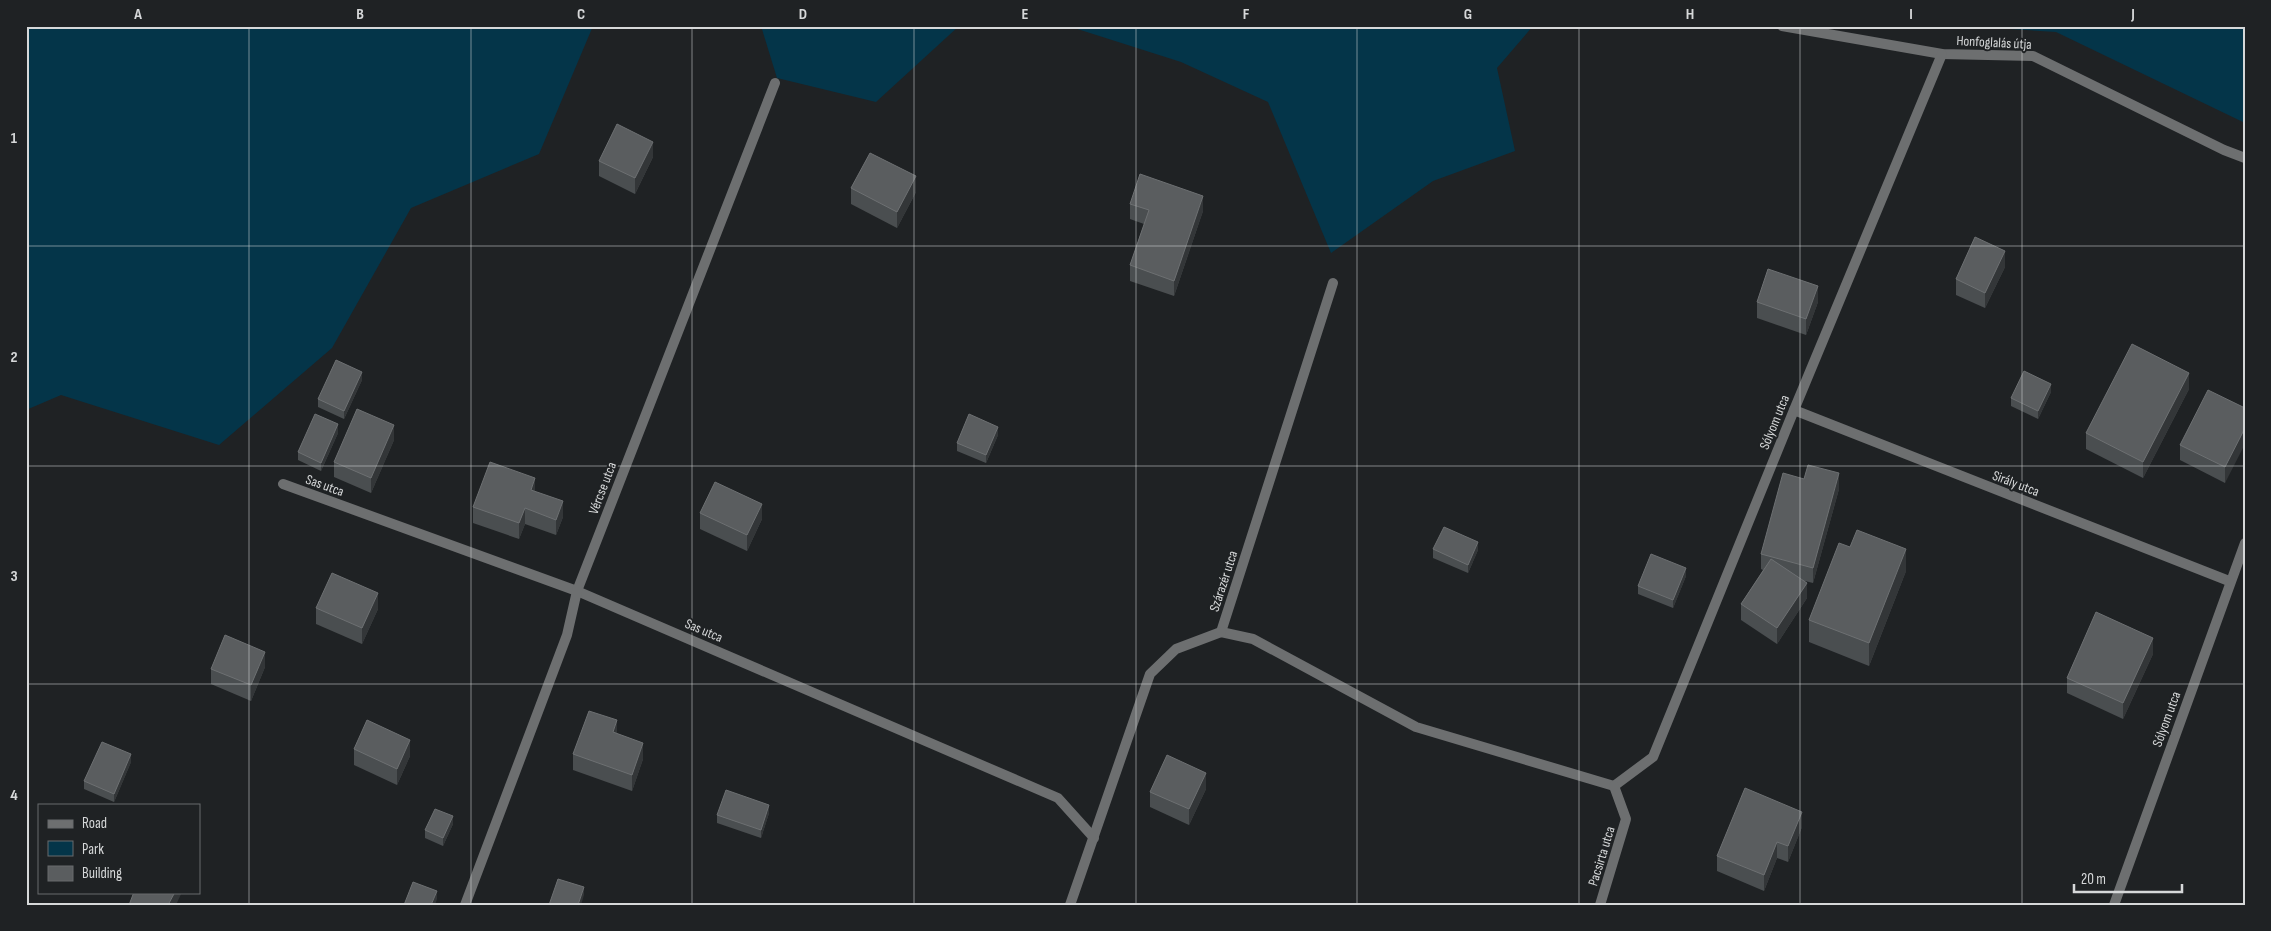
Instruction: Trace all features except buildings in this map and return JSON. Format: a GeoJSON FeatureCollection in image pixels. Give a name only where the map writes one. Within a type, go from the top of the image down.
{"type":"FeatureCollection","features":[{"type":"Feature","properties":{"kind":"street","name":"Honfoglalás útja"},"geometry":{"type":"LineString","coordinates":[[1782,26],[1942,54],[2033,56],[2224,150],[2245,158]]}},
{"type":"Feature","properties":{"kind":"street","name":"Sólyom utca"},"geometry":{"type":"LineString","coordinates":[[1614,786],[1653,757],[1794,410],[1942,54]]}},
{"type":"Feature","properties":{"kind":"street","name":"Vércse utca"},"geometry":{"type":"LineString","coordinates":[[465,905],[567,635],[577,591],[775,83]]}},
{"type":"Feature","properties":{"kind":"street","name":"Szárazér utca"},"geometry":{"type":"LineString","coordinates":[[1070,905],[1150,674],[1176,649],[1221,632],[1333,283]]}},
{"type":"Feature","properties":{"kind":"street","name":"Sirály utca"},"geometry":{"type":"LineString","coordinates":[[1794,410],[2229,581]]}},
{"type":"Feature","properties":{"kind":"street","name":"Sas utca"},"geometry":{"type":"LineString","coordinates":[[283,484],[577,591],[1058,798],[1094,838]]}},
{"type":"Feature","properties":{"kind":"street","name":"Sólyom utca"},"geometry":{"type":"LineString","coordinates":[[2114,905],[2229,581],[2245,542]]}},
{"type":"Feature","properties":{"kind":"street"},"geometry":{"type":"LineString","coordinates":[[1221,632],[1253,639],[1416,727],[1614,786]]}},
{"type":"Feature","properties":{"kind":"street","name":"Pacsirta utca"},"geometry":{"type":"LineString","coordinates":[[1600,905],[1626,819],[1614,786]]}},
{"type":"Feature","properties":{"kind":"green space"},"geometry":{"type":"Polygon","coordinates":[[[26,26],[593,26],[539,154],[411,208],[332,348],[219,445],[61,395],[26,410],[26,26]]]}},
{"type":"Feature","properties":{"kind":"green space"},"geometry":{"type":"Polygon","coordinates":[[[761,26],[959,26],[876,102],[777,78],[761,26]]]}},
{"type":"Feature","properties":{"kind":"green space"},"geometry":{"type":"Polygon","coordinates":[[[1068,26],[1533,26],[1497,68],[1515,151],[1433,181],[1331,253],[1268,102],[1181,62],[1068,26]]]}},
{"type":"Feature","properties":{"kind":"green space"},"geometry":{"type":"Polygon","coordinates":[[[1962,26],[2245,26],[2245,123],[2056,32],[1962,26]]]}}]}
